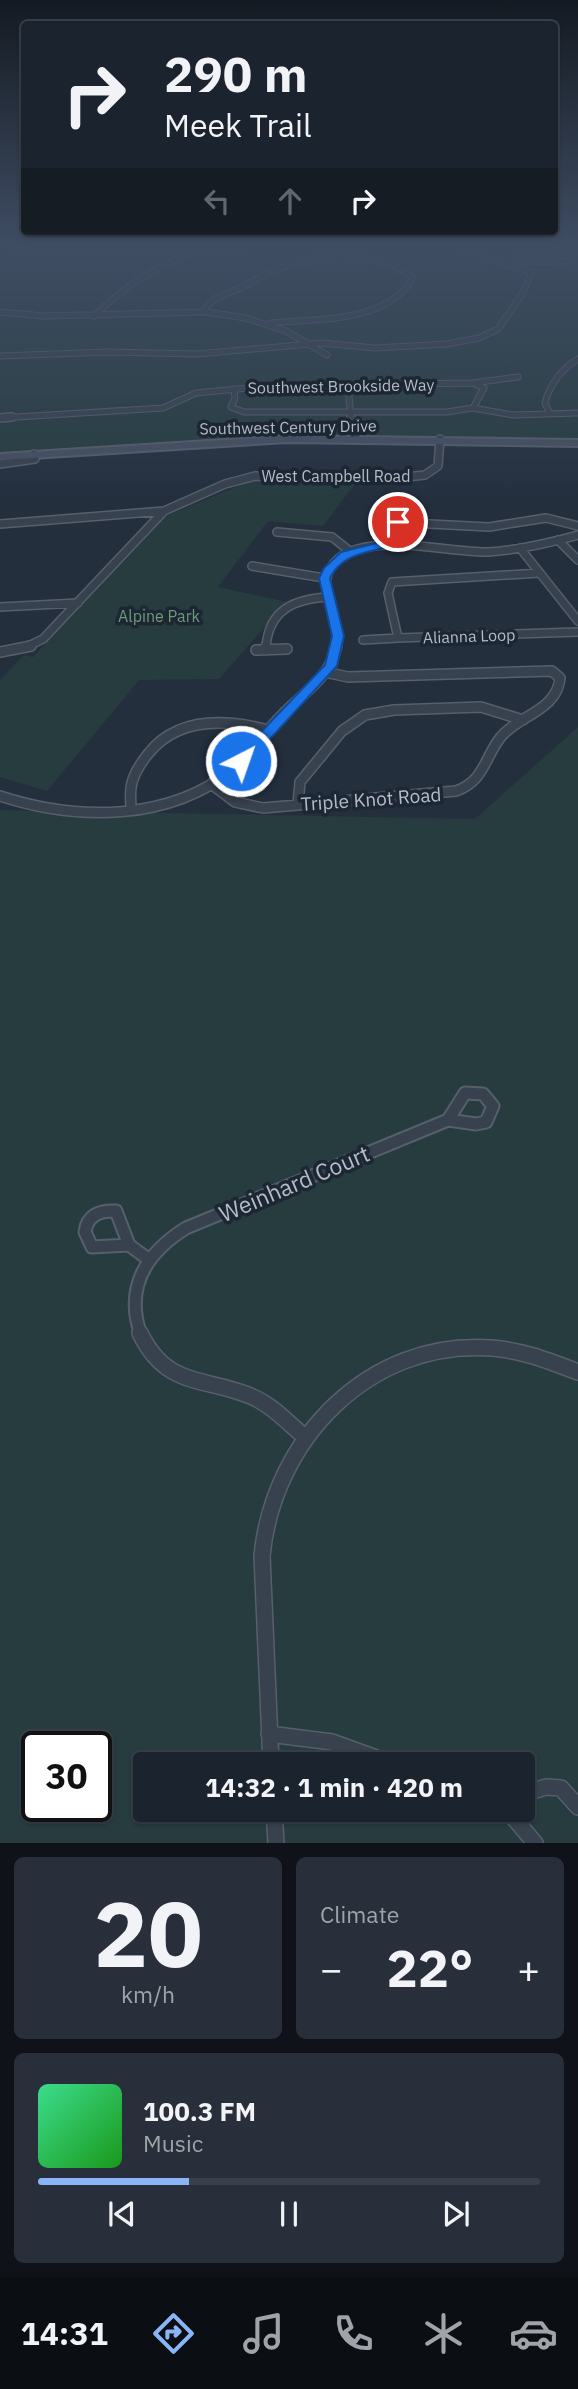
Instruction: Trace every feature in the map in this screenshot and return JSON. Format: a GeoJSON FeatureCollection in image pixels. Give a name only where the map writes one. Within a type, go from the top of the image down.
{"type":"FeatureCollection","features":[{"type":"Feature","properties":{"kind":"main road","name":"Southwest Century Drive"},"geometry":{"type":"LineString","coordinates":[[0,457],[209,442],[353,438],[578,443]]}},
{"type":"Feature","properties":{"kind":"street"},"geometry":{"type":"LineString","coordinates":[[281,329],[327,355]]}},
{"type":"Feature","properties":{"kind":"street"},"geometry":{"type":"LineString","coordinates":[[0,356],[97,352],[197,354],[307,344],[414,348],[487,335],[496,329]]}},
{"type":"Feature","properties":{"kind":"street"},"geometry":{"type":"LineString","coordinates":[[550,414],[545,405],[547,397],[568,363],[578,359]]}},
{"type":"Feature","properties":{"kind":"street","name":"Southwest Brookside Way"},"geometry":{"type":"LineString","coordinates":[[0,418],[163,408],[183,397],[281,385],[473,383],[518,377]]}},
{"type":"Feature","properties":{"kind":"street"},"geometry":{"type":"LineString","coordinates":[[473,383],[484,388],[473,408]]}},
{"type":"Feature","properties":{"kind":"street"},"geometry":{"type":"LineString","coordinates":[[348,385],[351,423],[348,435],[353,438]]}},
{"type":"Feature","properties":{"kind":"street"},"geometry":{"type":"LineString","coordinates":[[234,389],[235,398],[231,407],[240,412],[447,412],[473,408],[513,415],[578,413]]}},
{"type":"Feature","properties":{"kind":"street","name":"West Campbell Road"},"geometry":{"type":"LineString","coordinates":[[0,524],[164,511],[226,484],[254,476],[396,478],[425,475],[438,466],[440,439]]}},
{"type":"Feature","properties":{"kind":"street"},"geometry":{"type":"LineString","coordinates":[[0,464],[35,459],[34,454]]}},
{"type":"Feature","properties":{"kind":"street"},"geometry":{"type":"LineString","coordinates":[[0,652],[37,644],[164,511]]}},
{"type":"Feature","properties":{"kind":"street"},"geometry":{"type":"LineString","coordinates":[[383,545],[379,527],[390,522],[489,527],[546,518],[578,526]]}},
{"type":"Feature","properties":{"kind":"street"},"geometry":{"type":"LineString","coordinates":[[277,532],[332,537],[351,552]]}},
{"type":"Feature","properties":{"kind":"street"},"geometry":{"type":"LineString","coordinates":[[0,796],[36,808],[65,812],[131,810],[182,798],[211,784],[252,752],[268,730],[331,666],[338,636],[324,578],[335,561],[351,552],[383,545],[486,550],[520,548],[578,535]]}},
{"type":"Feature","properties":{"kind":"street"},"geometry":{"type":"LineString","coordinates":[[558,540],[578,560]]}},
{"type":"Feature","properties":{"kind":"street"},"geometry":{"type":"LineString","coordinates":[[520,548],[578,621]]}},
{"type":"Feature","properties":{"kind":"street"},"geometry":{"type":"LineString","coordinates":[[252,566],[324,578]]}},
{"type":"Feature","properties":{"kind":"street","name":"Alianna Loop"},"geometry":{"type":"LineString","coordinates":[[538,573],[392,582],[388,593],[398,638],[578,632]]}},
{"type":"Feature","properties":{"kind":"street"},"geometry":{"type":"LineString","coordinates":[[266,650],[268,632],[289,605],[296,600],[328,597]]}},
{"type":"Feature","properties":{"kind":"street"},"geometry":{"type":"LineString","coordinates":[[0,607],[78,603]]}},
{"type":"Feature","properties":{"kind":"street"},"geometry":{"type":"LineString","coordinates":[[363,640],[398,638]]}},
{"type":"Feature","properties":{"kind":"street"},"geometry":{"type":"LineString","coordinates":[[256,650],[287,649]]}},
{"type":"Feature","properties":{"kind":"street","name":"Triple Knot Road"},"geometry":{"type":"LineString","coordinates":[[211,784],[235,802],[263,808],[430,796],[461,790],[479,778],[496,743],[558,692],[561,686],[557,674],[520,671],[348,677],[325,672]]}},
{"type":"Feature","properties":{"kind":"street"},"geometry":{"type":"LineString","coordinates":[[298,804],[300,782],[342,731],[365,715],[394,710],[481,708],[495,709],[523,720]]}},
{"type":"Feature","properties":{"kind":"street"},"geometry":{"type":"LineString","coordinates":[[131,810],[131,785],[139,766],[160,740],[187,725],[217,720],[268,730]]}},
{"type":"Feature","properties":{"kind":"street","name":"Weinhard Court"},"geometry":{"type":"LineString","coordinates":[[305,1437],[251,1396],[180,1377],[149,1352],[139,1331],[135,1298],[139,1274],[148,1259],[171,1237],[187,1228],[448,1120]]}},
{"type":"Feature","properties":{"kind":"street"},"geometry":{"type":"LineString","coordinates":[[129,1245],[148,1259]]}},
{"type":"Feature","properties":{"kind":"street"},"geometry":{"type":"LineString","coordinates":[[270,1752],[260,1575],[265,1530],[282,1479],[305,1437],[329,1406],[378,1369],[429,1352],[459,1348],[512,1350],[541,1356],[578,1372]]}},
{"type":"Feature","properties":{"kind":"street"},"geometry":{"type":"LineString","coordinates":[[269,1734],[324,1738],[368,1752]]}},
{"type":"Feature","properties":{"kind":"street"},"geometry":{"type":"LineString","coordinates":[[535,1790],[546,1787],[561,1788],[578,1807]]}},
{"type":"Feature","properties":{"kind":"street"},"geometry":{"type":"LineString","coordinates":[[275,1822],[276,1843]]}},
{"type":"Feature","properties":{"kind":"street"},"geometry":{"type":"LineString","coordinates":[[517,1822],[535,1843]]}},
{"type":"Feature","properties":{"kind":"green space"},"geometry":{"type":"Polygon","coordinates":[[[0,329],[578,329],[578,439],[256,436],[0,453],[0,329]]]}},
{"type":"Feature","properties":{"kind":"green space","name":"Alpine Park"},"geometry":{"type":"Polygon","coordinates":[[[255,479],[357,481],[323,526],[268,521],[218,587],[287,602],[219,679],[139,680],[47,791],[0,777],[0,680],[24,655],[33,657],[166,516],[255,479]]]}},
{"type":"Feature","properties":{"kind":"green space"},"geometry":{"type":"Polygon","coordinates":[[[578,727],[578,1843],[0,1843],[0,810],[475,819],[578,727]]]}},
{"type":"Feature","properties":{"kind":"route"},"geometry":{"type":"LineString","coordinates":[[241,761],[331,666],[338,636],[324,578],[329,568],[345,554],[369,546],[383,545],[379,527],[381,524],[398,522]]}}]}
